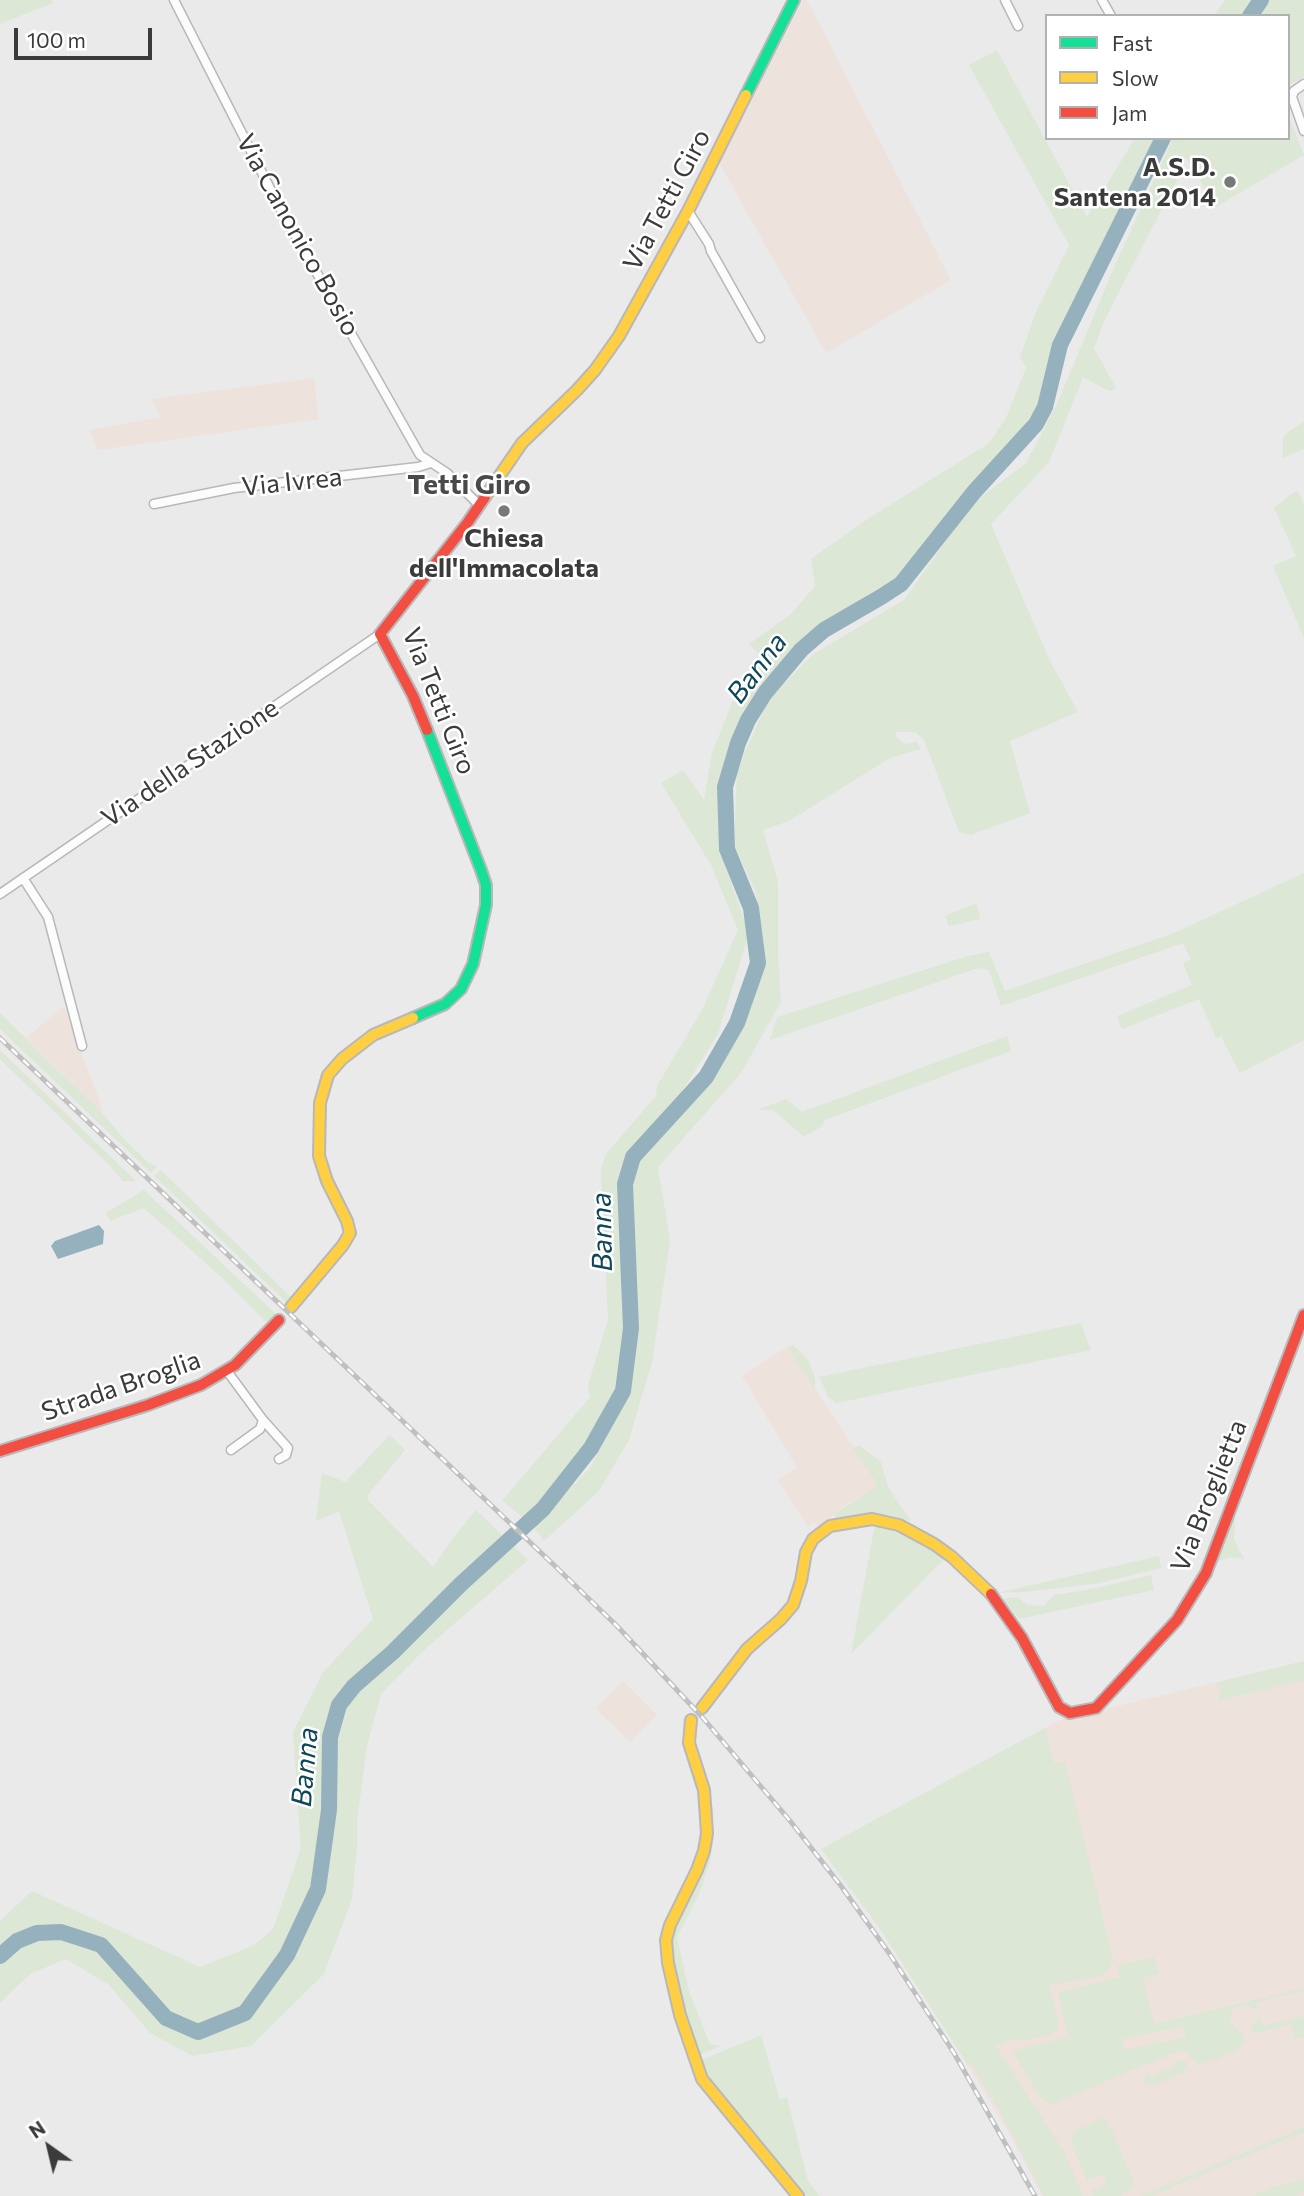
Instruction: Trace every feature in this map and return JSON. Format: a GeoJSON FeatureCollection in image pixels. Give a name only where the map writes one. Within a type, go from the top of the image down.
{"type":"FeatureCollection","features":[{"type":"Feature","properties":{"kind":"street","name":"Via Canonico Bosio"},"geometry":{"type":"LineString","coordinates":[[174,0],[287,222],[420,455],[447,473],[480,506]]}},
{"type":"Feature","properties":{"kind":"street","name":"Via Tetti Giro"},"geometry":{"type":"LineString","coordinates":[[291,1307],[344,1245],[349,1233],[347,1221],[327,1181],[319,1157],[320,1103],[328,1075],[342,1059],[373,1035],[445,1004],[461,989],[473,964],[486,905],[486,885],[440,763],[413,696],[380,634],[449,549],[522,443],[577,390],[619,336],[688,211],[794,0]]}},
{"type":"Feature","properties":{"kind":"street"},"geometry":{"type":"LineString","coordinates":[[1005,0],[1018,26]]}},
{"type":"Feature","properties":{"kind":"street"},"geometry":{"type":"LineString","coordinates":[[1304,84],[1294,91],[1292,97],[1304,131]]}},
{"type":"Feature","properties":{"kind":"street"},"geometry":{"type":"LineString","coordinates":[[688,211],[760,338]]}},
{"type":"Feature","properties":{"kind":"street","name":"Via Ivrea"},"geometry":{"type":"LineString","coordinates":[[154,504],[234,488],[418,467],[431,463]]}},
{"type":"Feature","properties":{"kind":"street","name":"Via della Stazione"},"geometry":{"type":"LineString","coordinates":[[0,894],[380,634]]}},
{"type":"Feature","properties":{"kind":"street"},"geometry":{"type":"LineString","coordinates":[[23,878],[48,917],[82,1046]]}},
{"type":"Feature","properties":{"kind":"street","name":"Via Broglietta"},"geometry":{"type":"LineString","coordinates":[[702,1708],[747,1649],[782,1619],[793,1605],[799,1590],[806,1552],[813,1539],[830,1526],[872,1519],[899,1525],[934,1544],[985,1588],[1007,1614],[1022,1638],[1059,1707],[1070,1713],[1096,1708],[1177,1620],[1206,1573],[1304,1315]]}},
{"type":"Feature","properties":{"kind":"street","name":"Strada Broglia"},"geometry":{"type":"LineString","coordinates":[[0,1451],[148,1405],[201,1385],[227,1371],[243,1358],[279,1320]]}},
{"type":"Feature","properties":{"kind":"street"},"geometry":{"type":"LineString","coordinates":[[227,1371],[288,1448],[286,1455],[279,1459]]}},
{"type":"Feature","properties":{"kind":"street"},"geometry":{"type":"LineString","coordinates":[[231,1450],[260,1429],[264,1420]]}},
{"type":"Feature","properties":{"kind":"street"},"geometry":{"type":"LineString","coordinates":[[691,1720],[689,1743],[704,1790],[707,1833],[697,1870],[667,1931],[668,1963],[680,2015],[702,2078],[798,2196]]}},
{"type":"Feature","properties":{"kind":"shaded area"},"geometry":{"type":"Polygon","coordinates":[[[803,0],[807,0],[951,280],[826,353],[719,163],[803,0]]]}},
{"type":"Feature","properties":{"kind":"shaded area"},"geometry":{"type":"Polygon","coordinates":[[[314,378],[319,419],[98,450],[89,430],[161,417],[152,399],[314,378]]]}},
{"type":"Feature","properties":{"kind":"shaded area"},"geometry":{"type":"Polygon","coordinates":[[[64,1006],[103,1110],[101,1112],[26,1038],[64,1006]]]}},
{"type":"Feature","properties":{"kind":"shaded area"},"geometry":{"type":"Polygon","coordinates":[[[787,1347],[879,1485],[844,1506],[818,1527],[814,1522],[808,1527],[778,1480],[797,1468],[742,1376],[787,1347]]]}},
{"type":"Feature","properties":{"kind":"shaded area"},"geometry":{"type":"Polygon","coordinates":[[[1304,1661],[1304,2196],[1042,2196],[1005,2126],[926,1998],[878,1926],[821,1849],[1060,1720],[1304,1661]]]}},
{"type":"Feature","properties":{"kind":"shaded area"},"geometry":{"type":"Polygon","coordinates":[[[623,1681],[657,1715],[630,1742],[595,1708],[623,1681]]]}},
{"type":"Feature","properties":{"kind":"green space"},"geometry":{"type":"Polygon","coordinates":[[[0,0],[52,0],[53,3],[0,24],[0,0]]]}},
{"type":"Feature","properties":{"kind":"green space"},"geometry":{"type":"Polygon","coordinates":[[[1225,0],[1253,0],[1243,14],[1215,14],[1225,0]]]}},
{"type":"Feature","properties":{"kind":"green space"},"geometry":{"type":"Polygon","coordinates":[[[1264,0],[1304,0],[1304,77],[1290,86],[1290,14],[1254,14],[1264,0]]]}},
{"type":"Feature","properties":{"kind":"green space"},"geometry":{"type":"Polygon","coordinates":[[[997,50],[1087,217],[1134,140],[1156,140],[1056,348],[1038,407],[988,472],[954,506],[917,560],[882,593],[792,647],[758,691],[732,739],[721,783],[721,843],[725,866],[749,933],[718,1034],[676,1101],[627,1154],[620,1185],[626,1324],[619,1384],[590,1445],[525,1519],[502,1501],[590,1397],[588,1385],[608,1320],[601,1171],[605,1155],[656,1096],[657,1086],[703,1008],[738,930],[711,865],[661,783],[683,770],[704,800],[712,753],[732,703],[762,657],[749,644],[791,614],[815,586],[811,559],[869,518],[988,444],[1006,418],[1026,368],[1020,357],[1036,312],[1069,245],[969,65],[997,50]]]}},
{"type":"Feature","properties":{"kind":"green space"},"geometry":{"type":"Polygon","coordinates":[[[1290,120],[1304,155],[1216,207],[1186,158],[1184,167],[1106,317],[1094,348],[1116,388],[1109,391],[1083,377],[1049,462],[991,524],[1049,659],[1078,712],[1010,741],[1030,813],[971,835],[959,832],[924,740],[915,732],[896,732],[895,736],[905,744],[917,742],[921,749],[890,758],[789,821],[763,830],[778,882],[781,1002],[741,1073],[658,1167],[670,1241],[652,1362],[629,1440],[599,1491],[544,1541],[533,1526],[590,1468],[627,1395],[637,1332],[631,1189],[638,1162],[709,1083],[742,1028],[765,963],[755,891],[734,844],[737,771],[768,700],[812,655],[904,600],[972,504],[1026,463],[1057,404],[1115,265],[1172,140],[1290,140],[1290,120]]]}},
{"type":"Feature","properties":{"kind":"green space"},"geometry":{"type":"Polygon","coordinates":[[[1304,422],[1304,449],[1283,458],[1283,438],[1290,430],[1304,422]]]}},
{"type":"Feature","properties":{"kind":"green space"},"geometry":{"type":"Polygon","coordinates":[[[1298,491],[1304,504],[1304,638],[1273,566],[1296,556],[1274,508],[1298,491]]]}},
{"type":"Feature","properties":{"kind":"green space"},"geometry":{"type":"Polygon","coordinates":[[[1304,873],[1304,1040],[1240,1073],[1223,1036],[1216,1038],[1199,999],[1122,1029],[1117,1016],[1192,985],[1183,963],[1191,960],[1183,943],[1001,1006],[989,970],[978,968],[770,1040],[777,1017],[968,956],[989,952],[1005,991],[1174,933],[1304,873]]]}},
{"type":"Feature","properties":{"kind":"green space"},"geometry":{"type":"Polygon","coordinates":[[[977,903],[980,919],[949,926],[945,916],[977,903]]]}},
{"type":"Feature","properties":{"kind":"green space"},"geometry":{"type":"Polygon","coordinates":[[[0,1013],[101,1112],[127,1142],[157,1167],[151,1173],[0,1029],[0,1013]]]}},
{"type":"Feature","properties":{"kind":"green space"},"geometry":{"type":"Polygon","coordinates":[[[1007,1036],[1011,1051],[825,1120],[822,1126],[804,1137],[773,1110],[757,1110],[786,1099],[802,1112],[1007,1036]]]}},
{"type":"Feature","properties":{"kind":"green space"},"geometry":{"type":"Polygon","coordinates":[[[0,1050],[136,1181],[123,1181],[0,1059],[0,1050]]]}},
{"type":"Feature","properties":{"kind":"green space"},"geometry":{"type":"Polygon","coordinates":[[[161,1170],[291,1297],[286,1302],[154,1176],[161,1170]]]}},
{"type":"Feature","properties":{"kind":"green space"},"geometry":{"type":"Polygon","coordinates":[[[144,1190],[277,1315],[269,1325],[220,1276],[144,1208],[110,1221],[106,1213],[144,1190]]]}},
{"type":"Feature","properties":{"kind":"green space"},"geometry":{"type":"Polygon","coordinates":[[[1081,1323],[1091,1350],[837,1403],[828,1397],[819,1377],[1081,1323]]]}},
{"type":"Feature","properties":{"kind":"green space"},"geometry":{"type":"Polygon","coordinates":[[[794,1345],[808,1360],[815,1378],[815,1390],[787,1347],[794,1345]]]}},
{"type":"Feature","properties":{"kind":"green space"},"geometry":{"type":"Polygon","coordinates":[[[390,1435],[405,1450],[368,1495],[368,1500],[433,1567],[476,1510],[528,1560],[423,1651],[381,1694],[367,1746],[357,1821],[352,1899],[324,1974],[251,2046],[193,2056],[150,2033],[109,1985],[66,1959],[30,1974],[0,2003],[0,1921],[32,1891],[200,1967],[254,1945],[273,1929],[301,1848],[293,1732],[324,1671],[373,1619],[339,1511],[316,1521],[322,1473],[345,1482],[390,1435]]]}},
{"type":"Feature","properties":{"kind":"green space"},"geometry":{"type":"Polygon","coordinates":[[[859,1445],[881,1462],[888,1487],[911,1521],[888,1515],[867,1514],[837,1522],[834,1514],[878,1485],[853,1448],[859,1445]]]}},
{"type":"Feature","properties":{"kind":"green space"},"geometry":{"type":"Polygon","coordinates":[[[1236,1504],[1234,1540],[1244,1559],[1231,1557],[1216,1562],[1236,1504]]]}},
{"type":"Feature","properties":{"kind":"green space"},"geometry":{"type":"Polygon","coordinates":[[[875,1524],[900,1528],[924,1540],[945,1558],[851,1654],[875,1524]]]}},
{"type":"Feature","properties":{"kind":"green space"},"geometry":{"type":"Polygon","coordinates":[[[1159,1556],[1161,1568],[1100,1583],[997,1593],[1159,1556]]]}},
{"type":"Feature","properties":{"kind":"green space"},"geometry":{"type":"Polygon","coordinates":[[[1151,1575],[1154,1590],[1019,1619],[1003,1599],[1017,1597],[1028,1605],[1044,1606],[1054,1595],[1151,1575]]]}},
{"type":"Feature","properties":{"kind":"green space"},"geometry":{"type":"Polygon","coordinates":[[[1304,1661],[1304,1680],[1218,1701],[1221,1690],[1216,1683],[1304,1661]]]}},
{"type":"Feature","properties":{"kind":"green space"},"geometry":{"type":"Polygon","coordinates":[[[1045,1728],[1054,1764],[1065,1762],[1113,1959],[1102,1976],[1049,1985],[1059,2024],[1057,2030],[1049,2035],[1025,2040],[1010,2039],[996,2046],[1064,2152],[1083,2196],[1044,2196],[997,2106],[971,2064],[968,2065],[878,1926],[821,1849],[1045,1728]]]}},
{"type":"Feature","properties":{"kind":"green space"},"geometry":{"type":"Polygon","coordinates":[[[706,1781],[713,1808],[714,1838],[710,1862],[699,1894],[677,1937],[689,1991],[710,2044],[721,2046],[697,2056],[668,1951],[669,1940],[708,1839],[706,1781]]]}},
{"type":"Feature","properties":{"kind":"green space"},"geometry":{"type":"Polygon","coordinates":[[[1154,1957],[1159,1974],[1143,1978],[1154,2024],[1304,1988],[1304,1991],[1257,2002],[1258,2009],[1242,2005],[1233,2008],[1229,2019],[1245,2039],[1234,2052],[1198,2065],[1187,2053],[1180,2050],[1053,2104],[1045,2101],[1012,2051],[1068,2037],[1058,1992],[1120,1977],[1118,1965],[1154,1957]],[[1184,2026],[1122,2039],[1124,2050],[1186,2037],[1184,2026]]]}},
{"type":"Feature","properties":{"kind":"green space"},"geometry":{"type":"Polygon","coordinates":[[[1304,2016],[1304,2037],[1294,2039],[1292,2024],[1252,2034],[1252,2025],[1260,2017],[1263,2026],[1304,2016]]]}},
{"type":"Feature","properties":{"kind":"green space"},"geometry":{"type":"Polygon","coordinates":[[[761,2035],[780,2100],[787,2097],[808,2181],[820,2196],[803,2196],[706,2079],[697,2062],[761,2035]]]}},
{"type":"Feature","properties":{"kind":"green space"},"geometry":{"type":"Polygon","coordinates":[[[1183,2060],[1187,2065],[1183,2073],[1153,2085],[1143,2081],[1144,2075],[1148,2073],[1151,2077],[1176,2066],[1175,2062],[1183,2060]]]}},
{"type":"Feature","properties":{"kind":"green space"},"geometry":{"type":"Polygon","coordinates":[[[1103,2118],[1110,2126],[1133,2180],[1132,2189],[1119,2196],[1094,2196],[1091,2191],[1107,2184],[1103,2174],[1087,2180],[1071,2143],[1078,2129],[1103,2118]]]}},
{"type":"Feature","properties":{"kind":"green space"},"geometry":{"type":"Polygon","coordinates":[[[1304,2127],[1304,2132],[1152,2196],[1141,2196],[1304,2127]]]}},
{"type":"Feature","properties":{"kind":"green space"},"geometry":{"type":"Polygon","coordinates":[[[1304,2179],[1304,2192],[1295,2196],[1252,2196],[1276,2186],[1304,2179]]]}},
{"type":"Feature","properties":{"kind":"water"},"geometry":{"type":"Polygon","coordinates":[[[99,1225],[104,1231],[103,1244],[58,1259],[51,1246],[55,1241],[99,1225]]]}},
{"type":"Feature","properties":{"kind":"waterway","name":"Banna"},"geometry":{"type":"LineString","coordinates":[[1251,14],[1261,0]]}},
{"type":"Feature","properties":{"kind":"waterway","name":"Banna"},"geometry":{"type":"LineString","coordinates":[[0,1956],[17,1941],[37,1933],[61,1932],[101,1945],[166,2018],[198,2032],[245,2013],[287,1955],[318,1889],[329,1810],[330,1737],[339,1705],[354,1686],[543,1509],[591,1448],[623,1391],[631,1328],[625,1184],[633,1157],[706,1077],[737,1023],[758,963],[751,908],[727,849],[725,787],[748,720],[765,693],[801,650],[824,630],[901,584],[974,492],[1036,424],[1045,407],[1060,345],[1162,140]]}},
{"type":"Feature","properties":{"kind":"railway"},"geometry":{"type":"LineString","coordinates":[[0,1038],[555,1566],[618,1627],[703,1718],[791,1822],[889,1953],[954,2053],[1035,2196]]}},
{"type":"Feature","properties":{"kind":"traffic: fast"},"geometry":{"type":"LineString","coordinates":[[746,95],[794,0]]}},
{"type":"Feature","properties":{"kind":"traffic: fast"},"geometry":{"type":"LineString","coordinates":[[413,1018],[445,1004],[461,989],[473,964],[486,905],[486,885],[481,870],[427,730]]}},
{"type":"Feature","properties":{"kind":"traffic: slow"},"geometry":{"type":"LineString","coordinates":[[485,497],[522,443],[577,390],[619,336],[688,211],[746,95]]}},
{"type":"Feature","properties":{"kind":"traffic: slow"},"geometry":{"type":"LineString","coordinates":[[291,1307],[350,1233],[319,1156],[320,1103],[328,1075],[342,1059],[373,1035],[413,1018]]}},
{"type":"Feature","properties":{"kind":"traffic: slow"},"geometry":{"type":"LineString","coordinates":[[702,1708],[747,1649],[793,1605],[806,1552],[813,1539],[830,1526],[872,1519],[899,1525],[952,1557],[991,1594]]}},
{"type":"Feature","properties":{"kind":"traffic: slow"},"geometry":{"type":"LineString","coordinates":[[691,1720],[689,1743],[704,1790],[707,1833],[697,1870],[670,1925],[666,1940],[668,1963],[680,2015],[702,2079],[798,2196]]}},
{"type":"Feature","properties":{"kind":"traffic: jam"},"geometry":{"type":"LineString","coordinates":[[427,730],[413,696],[380,634],[485,497]]}},
{"type":"Feature","properties":{"kind":"traffic: jam"},"geometry":{"type":"LineString","coordinates":[[991,1594],[1022,1638],[1059,1707],[1070,1713],[1096,1708],[1177,1620],[1206,1573],[1304,1315]]}},
{"type":"Feature","properties":{"kind":"traffic: jam"},"geometry":{"type":"LineString","coordinates":[[0,1451],[148,1405],[201,1385],[235,1365],[279,1320]]}},
{"type":"Feature","properties":{"kind":"place","name":"A.S.D. Santena 2014"},"geometry":{"type":"Point","coordinates":[1230,182]}},
{"type":"Feature","properties":{"kind":"place","name":"Chiesa dell'Immacolata"},"geometry":{"type":"Point","coordinates":[504,511]}},
{"type":"Feature","properties":{"kind":"district","name":"Tetti Giro"},"geometry":{"type":"Point","coordinates":[469,485]}}]}
